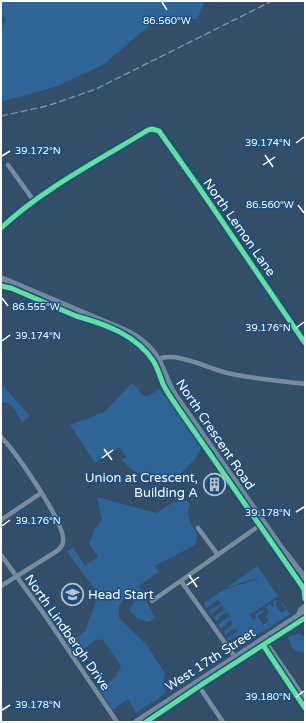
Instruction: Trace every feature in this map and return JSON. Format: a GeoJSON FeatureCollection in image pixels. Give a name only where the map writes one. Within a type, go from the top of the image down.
{"type":"FeatureCollection","features":[{"type":"Feature","properties":{"kind":"street","name":"North Lemon Lane"},"geometry":{"type":"LineString","coordinates":[[34,201],[152,129],[159,131],[305,342]]}},
{"type":"Feature","properties":{"kind":"street"},"geometry":{"type":"LineString","coordinates":[[1,228],[34,201],[8,165]]}},
{"type":"Feature","properties":{"kind":"street"},"geometry":{"type":"LineString","coordinates":[[1,278],[128,332],[145,344],[158,358],[167,356],[181,358],[208,368],[233,374],[305,384]]}},
{"type":"Feature","properties":{"kind":"street","name":"North Crescent Road"},"geometry":{"type":"LineString","coordinates":[[158,358],[172,391],[280,546],[305,578]]}},
{"type":"Feature","properties":{"kind":"street"},"geometry":{"type":"LineString","coordinates":[[1,437],[12,450],[49,505],[63,537],[63,543],[57,551],[1,586]]}},
{"type":"Feature","properties":{"kind":"street"},"geometry":{"type":"LineString","coordinates":[[1,520],[40,493]]}},
{"type":"Feature","properties":{"kind":"street"},"geometry":{"type":"LineString","coordinates":[[152,601],[264,523]]}},
{"type":"Feature","properties":{"kind":"street"},"geometry":{"type":"LineString","coordinates":[[198,528],[218,555]]}},
{"type":"Feature","properties":{"kind":"street","name":"North Lindbergh Drive"},"geometry":{"type":"LineString","coordinates":[[1,555],[52,626],[117,722]]}},
{"type":"Feature","properties":{"kind":"street"},"geometry":{"type":"LineString","coordinates":[[181,581],[235,657]]}},
{"type":"Feature","properties":{"kind":"street","name":"West 17th Street"},"geometry":{"type":"LineString","coordinates":[[298,616],[301,610],[305,607]]}},
{"type":"Feature","properties":{"kind":"street","name":"West 17th Street"},"geometry":{"type":"LineString","coordinates":[[136,722],[263,638],[298,616],[305,614]]}},
{"type":"Feature","properties":{"kind":"street"},"geometry":{"type":"LineString","coordinates":[[263,638],[305,700]]}},
{"type":"Feature","properties":{"kind":"street"},"geometry":{"type":"LineString","coordinates":[[196,682],[223,722]]}},
{"type":"Feature","properties":{"kind":"shaded area"},"geometry":{"type":"Polygon","coordinates":[[[1,1],[205,1],[197,19],[156,20],[103,65],[55,87],[1,102],[1,28],[6,19],[1,13],[1,1]]]}},
{"type":"Feature","properties":{"kind":"shaded area"},"geometry":{"type":"Polygon","coordinates":[[[1,381],[2,385],[30,416],[22,422],[11,406],[1,403],[1,381]]]}},
{"type":"Feature","properties":{"kind":"shaded area"},"geometry":{"type":"Polygon","coordinates":[[[131,384],[135,385],[142,395],[147,396],[159,388],[202,447],[195,459],[176,478],[169,480],[154,479],[133,470],[122,460],[127,457],[119,447],[95,463],[70,425],[104,412],[131,384]]]}},
{"type":"Feature","properties":{"kind":"shaded area"},"geometry":{"type":"Polygon","coordinates":[[[97,497],[156,513],[172,503],[187,501],[190,504],[188,510],[189,516],[195,530],[197,540],[195,545],[155,566],[158,572],[139,586],[155,618],[148,622],[133,614],[129,609],[134,603],[134,599],[131,596],[125,597],[119,606],[119,618],[146,644],[165,673],[163,685],[166,693],[136,713],[128,699],[113,710],[99,690],[116,676],[121,666],[103,640],[92,642],[77,657],[68,644],[85,631],[96,603],[96,591],[67,552],[73,547],[85,566],[98,557],[89,543],[95,529],[102,520],[97,497]]]}},
{"type":"Feature","properties":{"kind":"shaded area"},"geometry":{"type":"Polygon","coordinates":[[[257,566],[278,596],[253,613],[249,614],[253,620],[256,618],[255,614],[262,610],[264,612],[258,616],[263,625],[269,621],[266,616],[269,613],[266,607],[270,604],[273,607],[273,602],[276,600],[278,602],[275,604],[281,613],[286,610],[282,602],[290,614],[235,650],[232,644],[237,643],[244,638],[241,634],[229,641],[227,638],[238,631],[235,628],[225,635],[223,632],[233,624],[230,620],[221,629],[218,624],[230,616],[227,612],[216,621],[213,617],[225,610],[221,606],[211,614],[209,611],[221,604],[218,600],[207,608],[204,603],[223,590],[258,579],[257,578],[226,588],[257,566]]]}},
{"type":"Feature","properties":{"kind":"shaded area"},"geometry":{"type":"Polygon","coordinates":[[[300,633],[302,636],[305,636],[305,653],[293,650],[288,637],[300,633]]]}},
{"type":"Feature","properties":{"kind":"railway"},"geometry":{"type":"LineString","coordinates":[[1,116],[47,106],[96,89],[272,1]]}},
{"type":"Feature","properties":{"kind":"cycle path"},"geometry":{"type":"LineString","coordinates":[[1,228],[35,200],[72,176],[148,130],[152,129],[159,131],[305,343]]}},
{"type":"Feature","properties":{"kind":"cycle path"},"geometry":{"type":"LineString","coordinates":[[1,286],[11,288],[76,316],[120,332],[139,345],[147,353],[154,362],[166,390],[302,586],[305,599]]}},
{"type":"Feature","properties":{"kind":"cycle path"},"geometry":{"type":"LineString","coordinates":[[146,722],[305,618]]}},
{"type":"Feature","properties":{"kind":"cycle path"},"geometry":{"type":"LineString","coordinates":[[263,645],[305,708]]}},
{"type":"Feature","properties":{"kind":"place","name":"Union at Crescent, Building A"},"geometry":{"type":"Point","coordinates":[214,484]}},
{"type":"Feature","properties":{"kind":"place","name":"Head Start"},"geometry":{"type":"Point","coordinates":[73,594]}}]}
